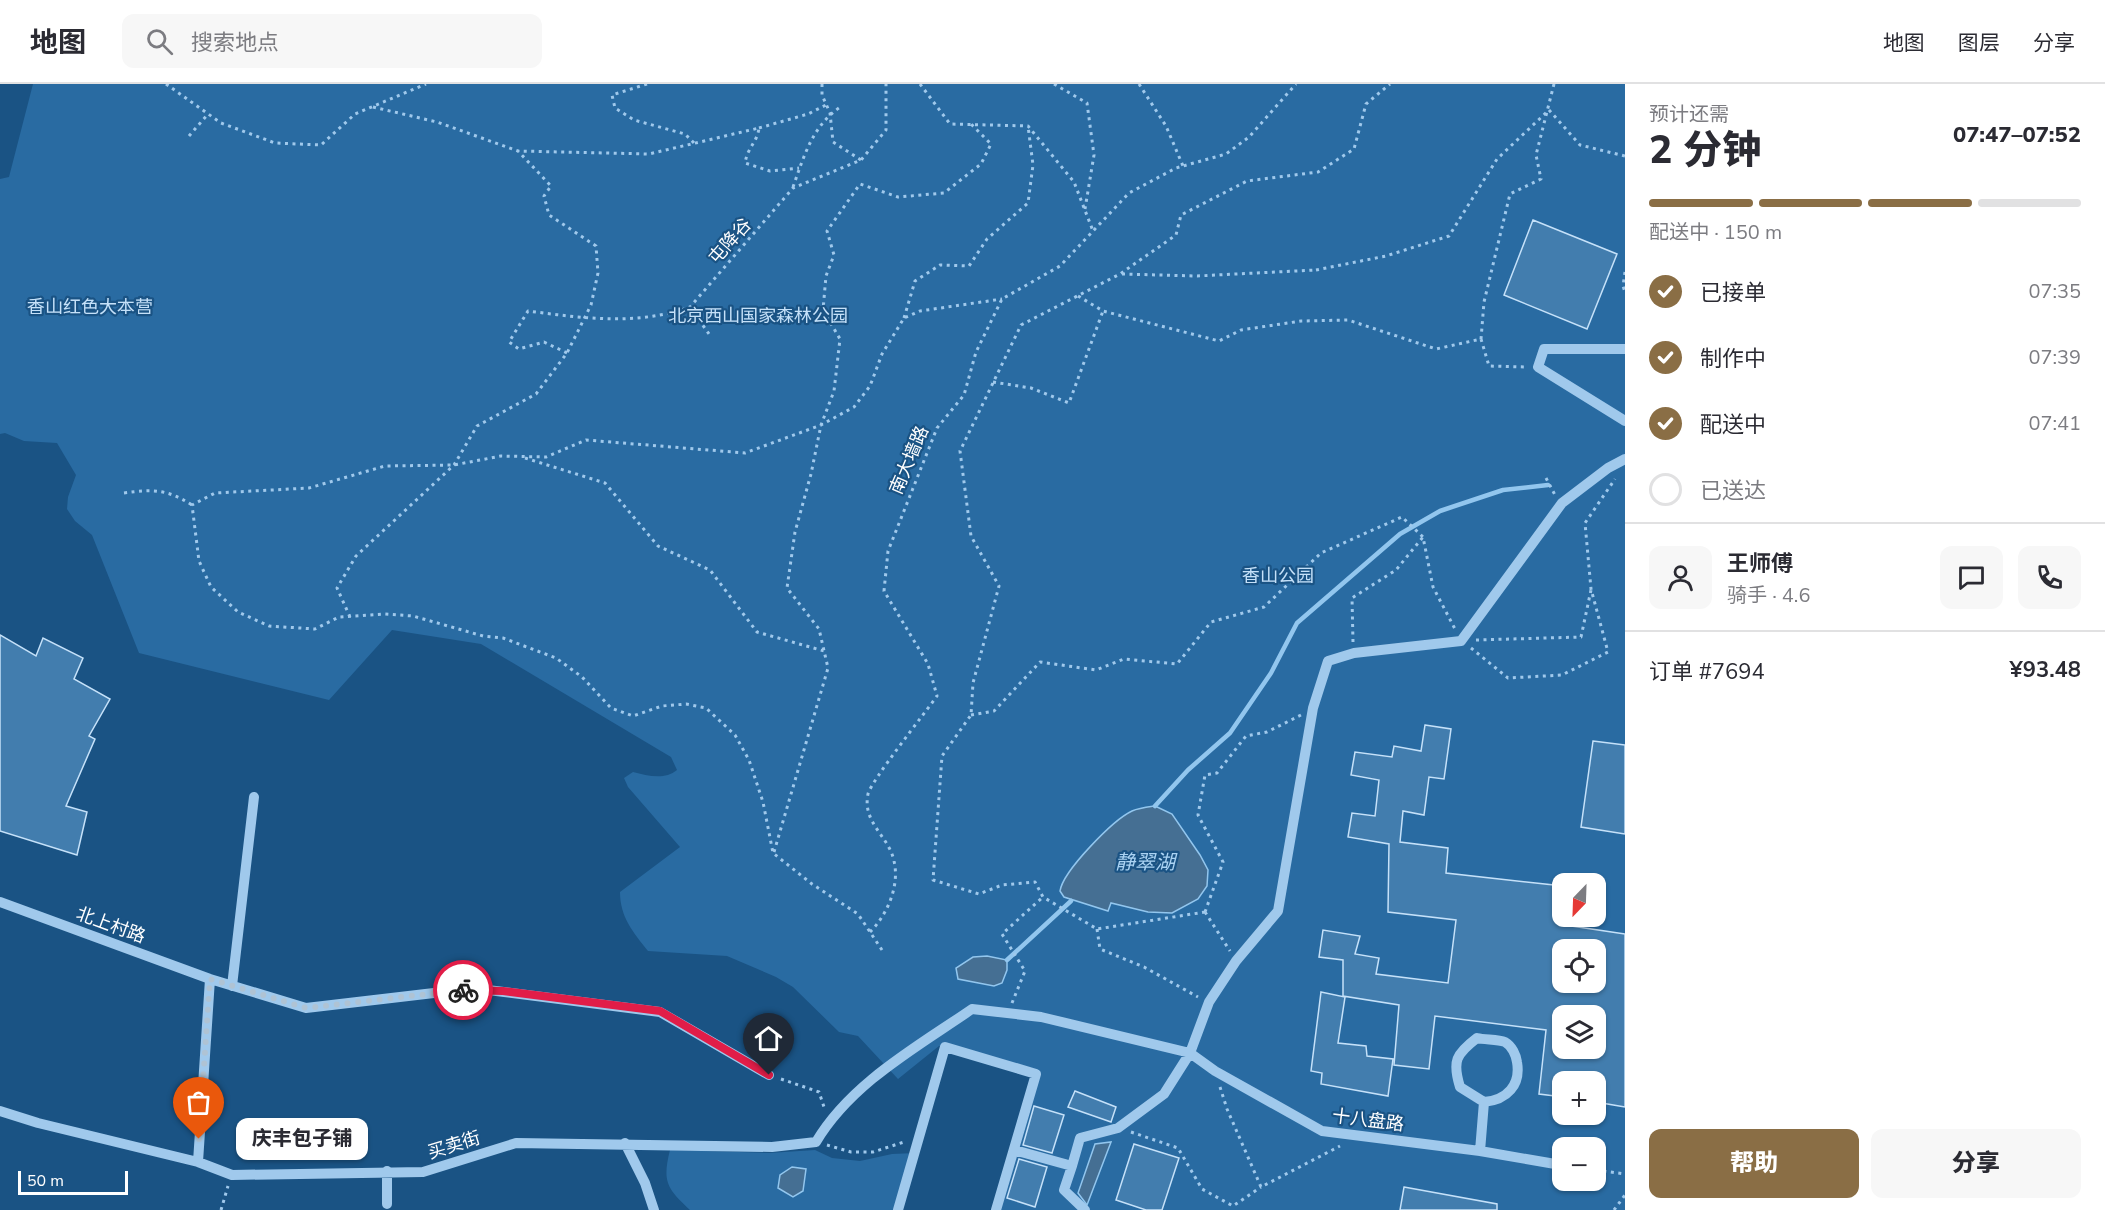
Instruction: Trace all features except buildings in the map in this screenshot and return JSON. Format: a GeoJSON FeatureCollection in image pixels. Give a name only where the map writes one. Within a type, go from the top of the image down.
{"type":"FeatureCollection","features":[{"type":"Feature","properties":{"kind":"street"},"geometry":{"type":"LineString","coordinates":[[1625,349],[1544,349],[1538,367],[1625,421]]}},
{"type":"Feature","properties":{"kind":"street"},"geometry":{"type":"LineString","coordinates":[[1085,1210],[1064,1190],[1080,1138],[1118,1128],[1164,1094],[1190,1053],[1209,1002],[1236,961],[1278,911],[1313,708],[1328,661],[1354,652],[1461,641],[1562,503],[1608,468],[1625,459]]}},
{"type":"Feature","properties":{"kind":"street"},"geometry":{"type":"LineString","coordinates":[[232,986],[255,797]]}},
{"type":"Feature","properties":{"kind":"street","name":"北上村路"},"geometry":{"type":"LineString","coordinates":[[0,902],[210,979],[306,1008],[451,991],[488,990],[660,1011],[769,1075]]}},
{"type":"Feature","properties":{"kind":"street"},"geometry":{"type":"LineString","coordinates":[[198,1162],[210,979]]}},
{"type":"Feature","properties":{"kind":"street"},"geometry":{"type":"LineString","coordinates":[[816,1142],[829,1120],[887,1067],[972,1009],[1009,1011],[1190,1053]]}},
{"type":"Feature","properties":{"kind":"street"},"geometry":{"type":"LineString","coordinates":[[1477,1038],[1506,1042],[1516,1053],[1519,1074],[1515,1087],[1496,1101],[1484,1102],[1460,1087],[1454,1070],[1460,1052],[1477,1038]]}},
{"type":"Feature","properties":{"kind":"street"},"geometry":{"type":"LineString","coordinates":[[898,1210],[945,1047],[1036,1074],[996,1210]]}},
{"type":"Feature","properties":{"kind":"street","name":"十八盘路"},"geometry":{"type":"LineString","coordinates":[[1190,1053],[1215,1071],[1322,1131],[1480,1151],[1552,1163]]}},
{"type":"Feature","properties":{"kind":"street"},"geometry":{"type":"LineString","coordinates":[[1480,1151],[1484,1102]]}},
{"type":"Feature","properties":{"kind":"street","name":"买卖街"},"geometry":{"type":"LineString","coordinates":[[0,1111],[38,1123],[198,1162],[232,1174],[423,1172],[516,1143],[772,1147],[816,1142]]}},
{"type":"Feature","properties":{"kind":"street"},"geometry":{"type":"LineString","coordinates":[[626,1143],[645,1183],[654,1210]]}},
{"type":"Feature","properties":{"kind":"street"},"geometry":{"type":"LineString","coordinates":[[1014,1150],[1072,1166]]}},
{"type":"Feature","properties":{"kind":"street"},"geometry":{"type":"LineString","coordinates":[[387,1171],[387,1204]]}},
{"type":"Feature","properties":{"kind":"path"},"geometry":{"type":"LineString","coordinates":[[166,84],[221,123],[275,143],[321,146],[356,114],[426,84]]}},
{"type":"Feature","properties":{"kind":"path"},"geometry":{"type":"LineString","coordinates":[[647,84],[612,95],[615,108],[634,120],[685,134],[695,144]]}},
{"type":"Feature","properties":{"kind":"path"},"geometry":{"type":"LineString","coordinates":[[822,84],[822,95],[830,113],[832,142],[861,160]]}},
{"type":"Feature","properties":{"kind":"path","name":"屯降谷"},"geometry":{"type":"LineString","coordinates":[[690,307],[793,188],[861,160],[886,130],[886,84]]}},
{"type":"Feature","properties":{"kind":"path"},"geometry":{"type":"LineString","coordinates":[[920,84],[950,124],[1028,126],[1074,182],[1093,231]]}},
{"type":"Feature","properties":{"kind":"path"},"geometry":{"type":"LineString","coordinates":[[1054,84],[1087,103],[1094,154],[1085,211]]}},
{"type":"Feature","properties":{"kind":"path"},"geometry":{"type":"LineString","coordinates":[[1139,84],[1166,126],[1183,166]]}},
{"type":"Feature","properties":{"kind":"path"},"geometry":{"type":"LineString","coordinates":[[904,318],[920,310],[1002,299],[1060,266],[1129,192],[1183,166],[1226,154],[1249,136],[1296,84]]}},
{"type":"Feature","properties":{"kind":"path"},"geometry":{"type":"LineString","coordinates":[[1205,912],[1096,929],[1043,897],[1035,882],[1002,885],[979,894],[933,880],[942,756],[970,715],[973,682],[999,586],[971,536],[960,451],[1021,326],[1120,274],[1176,235],[1181,215],[1247,181],[1318,172],[1354,149],[1366,104],[1390,84]]}},
{"type":"Feature","properties":{"kind":"path"},"geometry":{"type":"LineString","coordinates":[[1538,367],[1489,366],[1481,339],[1484,302],[1510,194],[1541,179],[1536,155],[1554,84]]}},
{"type":"Feature","properties":{"kind":"path"},"geometry":{"type":"LineString","coordinates":[[373,107],[437,122],[518,151],[649,154],[759,128],[808,114],[826,105]]}},
{"type":"Feature","properties":{"kind":"path"},"geometry":{"type":"LineString","coordinates":[[793,188],[817,127],[830,113],[842,106]]}},
{"type":"Feature","properties":{"kind":"path"},"geometry":{"type":"LineString","coordinates":[[1120,274],[1197,276],[1316,270],[1386,256],[1449,237],[1497,159],[1549,110]]}},
{"type":"Feature","properties":{"kind":"path"},"geometry":{"type":"LineString","coordinates":[[1549,110],[1580,146],[1625,156]]}},
{"type":"Feature","properties":{"kind":"path"},"geometry":{"type":"LineString","coordinates":[[189,136],[208,114]]}},
{"type":"Feature","properties":{"kind":"path"},"geometry":{"type":"LineString","coordinates":[[773,853],[828,668],[819,629],[787,588],[795,531],[811,474],[821,425],[834,391],[840,339],[823,310],[826,276],[834,255],[827,231],[860,183],[898,197],[944,193],[981,164],[991,144],[971,124]]}},
{"type":"Feature","properties":{"kind":"path"},"geometry":{"type":"LineString","coordinates":[[192,505],[215,494],[309,488],[385,466],[454,465],[501,456],[546,457],[586,440],[745,453],[821,425],[854,407],[870,386],[882,354],[904,318],[915,281],[940,265],[969,266],[987,239],[1028,203],[1033,165],[1028,126]]}},
{"type":"Feature","properties":{"kind":"path"},"geometry":{"type":"LineString","coordinates":[[759,128],[758,138],[747,148],[745,163],[771,171],[799,168]]}},
{"type":"Feature","properties":{"kind":"path"},"geometry":{"type":"LineString","coordinates":[[350,617],[337,588],[356,556],[454,465],[477,426],[536,394],[567,353],[591,305],[598,273],[596,246],[549,215],[544,196],[551,186],[518,151]]}},
{"type":"Feature","properties":{"kind":"path"},"geometry":{"type":"LineString","coordinates":[[1625,272],[1625,292]]}},
{"type":"Feature","properties":{"kind":"path"},"geometry":{"type":"LineString","coordinates":[[1078,296],[1103,311],[1219,341],[1241,330],[1301,321],[1348,320],[1436,349],[1481,339]]}},
{"type":"Feature","properties":{"kind":"path","name":"南大墙路"},"geometry":{"type":"LineString","coordinates":[[870,932],[882,920],[893,892],[894,860],[867,812],[868,792],[937,696],[928,664],[884,591],[888,551],[937,428],[964,394],[976,352],[1002,299]]}},
{"type":"Feature","properties":{"kind":"path"},"geometry":{"type":"LineString","coordinates":[[567,353],[544,342],[519,349],[509,342],[528,311],[615,320],[671,314],[690,307],[709,334]]}},
{"type":"Feature","properties":{"kind":"path"},"geometry":{"type":"LineString","coordinates":[[993,382],[1031,388],[1069,404],[1103,311]]}},
{"type":"Feature","properties":{"kind":"path"},"geometry":{"type":"LineString","coordinates":[[520,456],[605,483],[658,546],[710,570],[757,632],[824,651]]}},
{"type":"Feature","properties":{"kind":"path"},"geometry":{"type":"LineString","coordinates":[[1562,675],[1608,652],[1591,589],[1585,523],[1618,475]]}},
{"type":"Feature","properties":{"kind":"path"},"geometry":{"type":"LineString","coordinates":[[1546,478],[1548,485],[1562,503]]}},
{"type":"Feature","properties":{"kind":"path"},"geometry":{"type":"LineString","coordinates":[[124,493],[150,490],[173,493],[192,505]]}},
{"type":"Feature","properties":{"kind":"path"},"geometry":{"type":"LineString","coordinates":[[192,505],[199,561],[211,587],[238,612],[269,626],[315,629],[339,617],[385,614],[412,616],[483,636],[503,638],[556,658],[582,677],[611,708],[633,716],[662,706],[686,704],[706,708],[735,735],[749,760],[764,802],[773,853],[812,884],[858,914],[882,950]]}},
{"type":"Feature","properties":{"kind":"path"},"geometry":{"type":"LineString","coordinates":[[970,715],[994,711],[1040,662],[1096,670],[1124,659],[1177,664],[1211,622],[1264,608],[1321,553],[1402,517],[1423,537],[1396,570],[1352,598],[1354,652]]}},
{"type":"Feature","properties":{"kind":"path"},"geometry":{"type":"LineString","coordinates":[[1461,641],[1581,637],[1591,589]]}},
{"type":"Feature","properties":{"kind":"path"},"geometry":{"type":"LineString","coordinates":[[1205,912],[1223,861],[1198,815],[1205,775],[1217,773],[1246,736],[1267,732],[1313,708]]}},
{"type":"Feature","properties":{"kind":"path"},"geometry":{"type":"LineString","coordinates":[[1009,1011],[1025,971],[1002,934],[1043,897]]}},
{"type":"Feature","properties":{"kind":"path"},"geometry":{"type":"LineString","coordinates":[[1205,912],[1236,961]]}},
{"type":"Feature","properties":{"kind":"path"},"geometry":{"type":"LineString","coordinates":[[1096,929],[1100,949],[1144,967],[1209,1002]]}},
{"type":"Feature","properties":{"kind":"path"},"geometry":{"type":"LineString","coordinates":[[1215,1071],[1227,1109],[1261,1187]]}},
{"type":"Feature","properties":{"kind":"path"},"geometry":{"type":"LineString","coordinates":[[769,1075],[819,1092],[829,1120]]}},
{"type":"Feature","properties":{"kind":"path"},"geometry":{"type":"LineString","coordinates":[[1118,1128],[1178,1148],[1202,1189],[1233,1206],[1261,1187],[1360,1136]]}},
{"type":"Feature","properties":{"kind":"path"},"geometry":{"type":"LineString","coordinates":[[816,1142],[850,1152],[873,1152],[919,1140]]}},
{"type":"Feature","properties":{"kind":"path"},"geometry":{"type":"LineString","coordinates":[[1606,1171],[1625,1174]]}},
{"type":"Feature","properties":{"kind":"path"},"geometry":{"type":"LineString","coordinates":[[221,1210],[232,1174]]}},
{"type":"Feature","properties":{"kind":"path"},"geometry":{"type":"LineString","coordinates":[[1614,1210],[1625,1196]]}},
{"type":"Feature","properties":{"kind":"green space"},"geometry":{"type":"Polygon","coordinates":[[[33,84],[1625,84],[1625,1210],[996,1210],[1036,1074],[939,1046],[898,1079],[858,1036],[839,1032],[793,987],[776,977],[727,956],[648,951],[637,937],[625,917],[620,892],[680,847],[628,787],[624,778],[633,772],[656,776],[672,773],[677,770],[671,757],[481,644],[392,630],[329,700],[139,653],[92,535],[75,521],[67,509],[68,497],[76,475],[57,443],[24,441],[5,433],[0,434],[0,179],[9,177],[33,84]]]}},
{"type":"Feature","properties":{"kind":"green space"},"geometry":{"type":"Polygon","coordinates":[[[670,1150],[769,1153],[815,1150],[832,1158],[860,1161],[892,1154],[916,1153],[898,1210],[690,1210],[668,1184],[667,1170],[670,1150]]]}},
{"type":"Feature","properties":{"kind":"water","name":"静翠湖"},"geometry":{"type":"Polygon","coordinates":[[[1155,806],[1172,814],[1208,870],[1207,886],[1198,899],[1172,913],[1148,912],[1111,903],[1108,911],[1064,897],[1060,891],[1070,871],[1113,824],[1132,811],[1155,806]]]}},
{"type":"Feature","properties":{"kind":"water"},"geometry":{"type":"Polygon","coordinates":[[[987,956],[1007,960],[1007,970],[1002,983],[994,986],[958,979],[956,968],[973,957],[987,956]]]}},
{"type":"Feature","properties":{"kind":"water"},"geometry":{"type":"Polygon","coordinates":[[[1111,1142],[1087,1205],[1078,1193],[1095,1144],[1111,1142]]]}},
{"type":"Feature","properties":{"kind":"water"},"geometry":{"type":"Polygon","coordinates":[[[792,1167],[806,1169],[803,1191],[793,1197],[778,1188],[780,1175],[792,1167]]]}},
{"type":"Feature","properties":{"kind":"waterway"},"geometry":{"type":"LineString","coordinates":[[1155,806],[1188,770],[1230,733],[1271,673],[1297,623],[1400,534],[1440,511],[1503,490],[1548,485]]}},
{"type":"Feature","properties":{"kind":"waterway"},"geometry":{"type":"LineString","coordinates":[[1007,960],[1071,901]]}},
{"type":"Feature","properties":{"kind":"way so far"},"geometry":{"type":"LineString","coordinates":[[199,1139],[210,979],[306,1008],[463,990]]}},
{"type":"Feature","properties":{"kind":"place","name":"庆丰包子铺"},"geometry":{"type":"Point","coordinates":[199,1139]}},
{"type":"Feature","properties":{"kind":"route"},"geometry":{"type":"LineString","coordinates":[[463,990],[503,991],[660,1011],[769,1075]]}},
{"type":"Feature","properties":{"kind":"park label","name":"香山红色大本营"},"geometry":{"type":"Point","coordinates":[90,307]}},
{"type":"Feature","properties":{"kind":"park label","name":"北京西山国家森林公园"},"geometry":{"type":"Point","coordinates":[758,316]}},
{"type":"Feature","properties":{"kind":"park label","name":"香山公园"},"geometry":{"type":"Point","coordinates":[1278,576]}}]}
